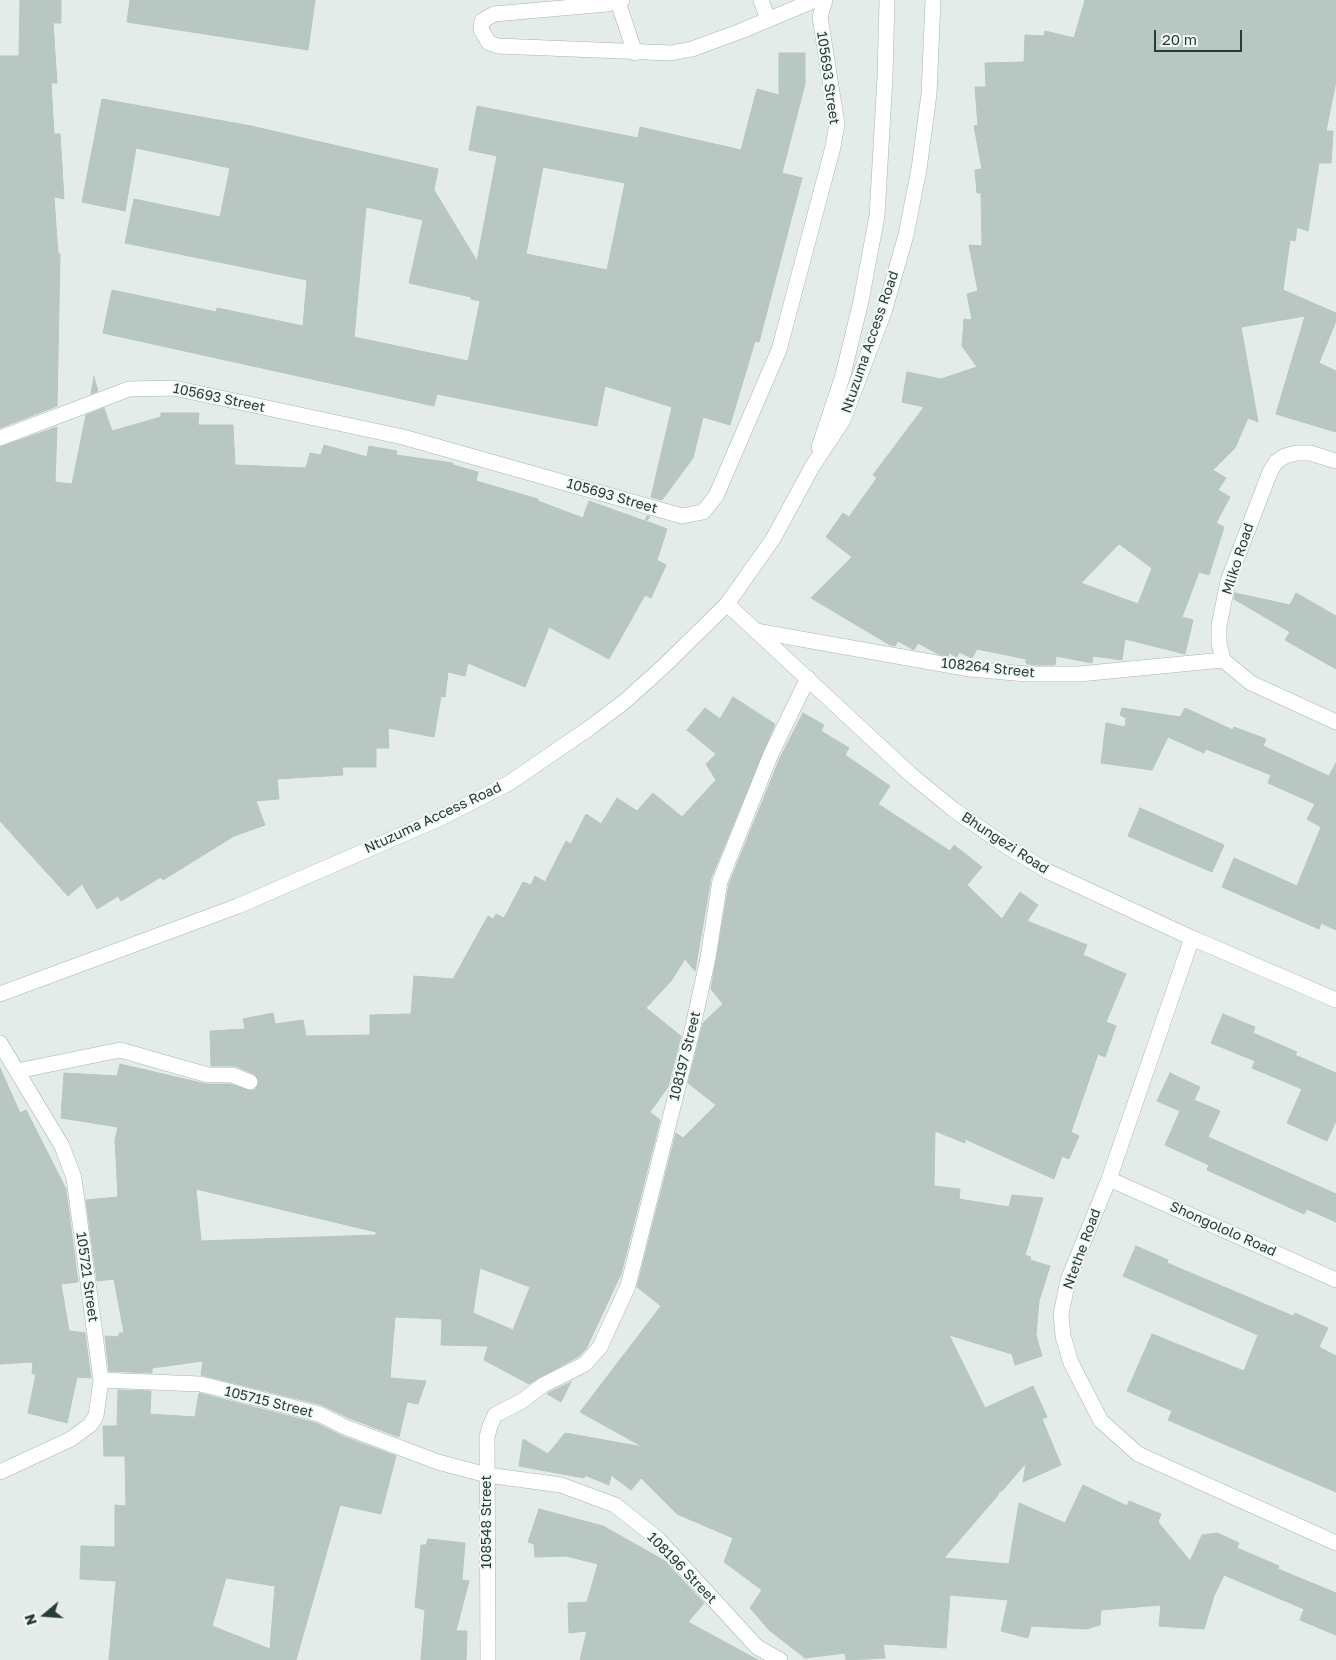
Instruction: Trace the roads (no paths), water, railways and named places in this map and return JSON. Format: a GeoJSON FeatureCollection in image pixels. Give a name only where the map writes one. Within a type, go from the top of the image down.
{"type":"FeatureCollection","features":[{"type":"Feature","properties":{"kind":"street"},"geometry":{"type":"LineString","coordinates":[[761,0],[768,20]]}},
{"type":"Feature","properties":{"kind":"street"},"geometry":{"type":"LineString","coordinates":[[635,53],[620,1],[494,14],[482,21],[481,30],[489,43],[498,46],[635,53],[671,53],[692,49],[816,0]]}},
{"type":"Feature","properties":{"kind":"street","name":"105693 Street"},"geometry":{"type":"LineString","coordinates":[[0,438],[129,388],[174,388],[403,437],[682,516],[703,512],[716,496],[780,350],[833,147],[837,124],[820,17],[826,0]]}},
{"type":"Feature","properties":{"kind":"street","name":"Ntuzuma Access Road"},"geometry":{"type":"LineString","coordinates":[[812,467],[843,375],[861,301],[877,216],[885,77],[887,0]]}},
{"type":"Feature","properties":{"kind":"street","name":"Ntuzuma Access Road"},"geometry":{"type":"LineString","coordinates":[[0,994],[238,906],[443,817],[509,783],[624,702],[727,604],[773,539],[812,467],[843,420],[884,312],[906,234],[919,170],[929,94],[932,0]]}},
{"type":"Feature","properties":{"kind":"street","name":"Mliko Road"},"geometry":{"type":"LineString","coordinates":[[1223,660],[1219,643],[1219,626],[1228,581],[1264,485],[1276,462],[1285,456],[1297,453],[1310,453],[1336,460]]}},
{"type":"Feature","properties":{"kind":"street","name":"Bhungezi Road"},"geometry":{"type":"LineString","coordinates":[[727,604],[910,774],[954,810],[1006,846],[1049,872],[1192,938],[1336,1000]]}},
{"type":"Feature","properties":{"kind":"street","name":"108264 Street"},"geometry":{"type":"LineString","coordinates":[[756,630],[970,669],[1026,674],[1079,674],[1223,660]]}},
{"type":"Feature","properties":{"kind":"street"},"geometry":{"type":"LineString","coordinates":[[1223,660],[1251,683],[1336,722]]}},
{"type":"Feature","properties":{"kind":"street","name":"108197 Street"},"geometry":{"type":"LineString","coordinates":[[522,1401],[543,1385],[585,1364],[600,1347],[628,1286],[691,1035],[708,958],[720,881],[771,754],[808,678]]}},
{"type":"Feature","properties":{"kind":"street","name":"Ntethe Road"},"geometry":{"type":"LineString","coordinates":[[1192,938],[1109,1178],[1068,1280],[1061,1314],[1063,1336],[1071,1363],[1101,1421],[1138,1454],[1336,1543]]}},
{"type":"Feature","properties":{"kind":"street","name":"105721 Street"},"geometry":{"type":"LineString","coordinates":[[0,1044],[62,1146],[74,1178],[101,1380],[96,1416],[90,1425],[71,1439],[0,1472]]}},
{"type":"Feature","properties":{"kind":"street"},"geometry":{"type":"LineString","coordinates":[[17,1071],[120,1050],[208,1075],[232,1075],[250,1082]]}},
{"type":"Feature","properties":{"kind":"street","name":"Shongololo Road"},"geometry":{"type":"LineString","coordinates":[[1109,1178],[1336,1280]]}},
{"type":"Feature","properties":{"kind":"street","name":"105715 Street"},"geometry":{"type":"LineString","coordinates":[[101,1380],[200,1384],[319,1414],[345,1427],[428,1458],[487,1474]]}},
{"type":"Feature","properties":{"kind":"street","name":"108548 Street"},"geometry":{"type":"LineString","coordinates":[[488,1660],[487,1437],[495,1415],[522,1401]]}},
{"type":"Feature","properties":{"kind":"street","name":"108196 Street"},"geometry":{"type":"LineString","coordinates":[[487,1474],[561,1484],[615,1506],[658,1539],[757,1647],[780,1660]]}}]}
